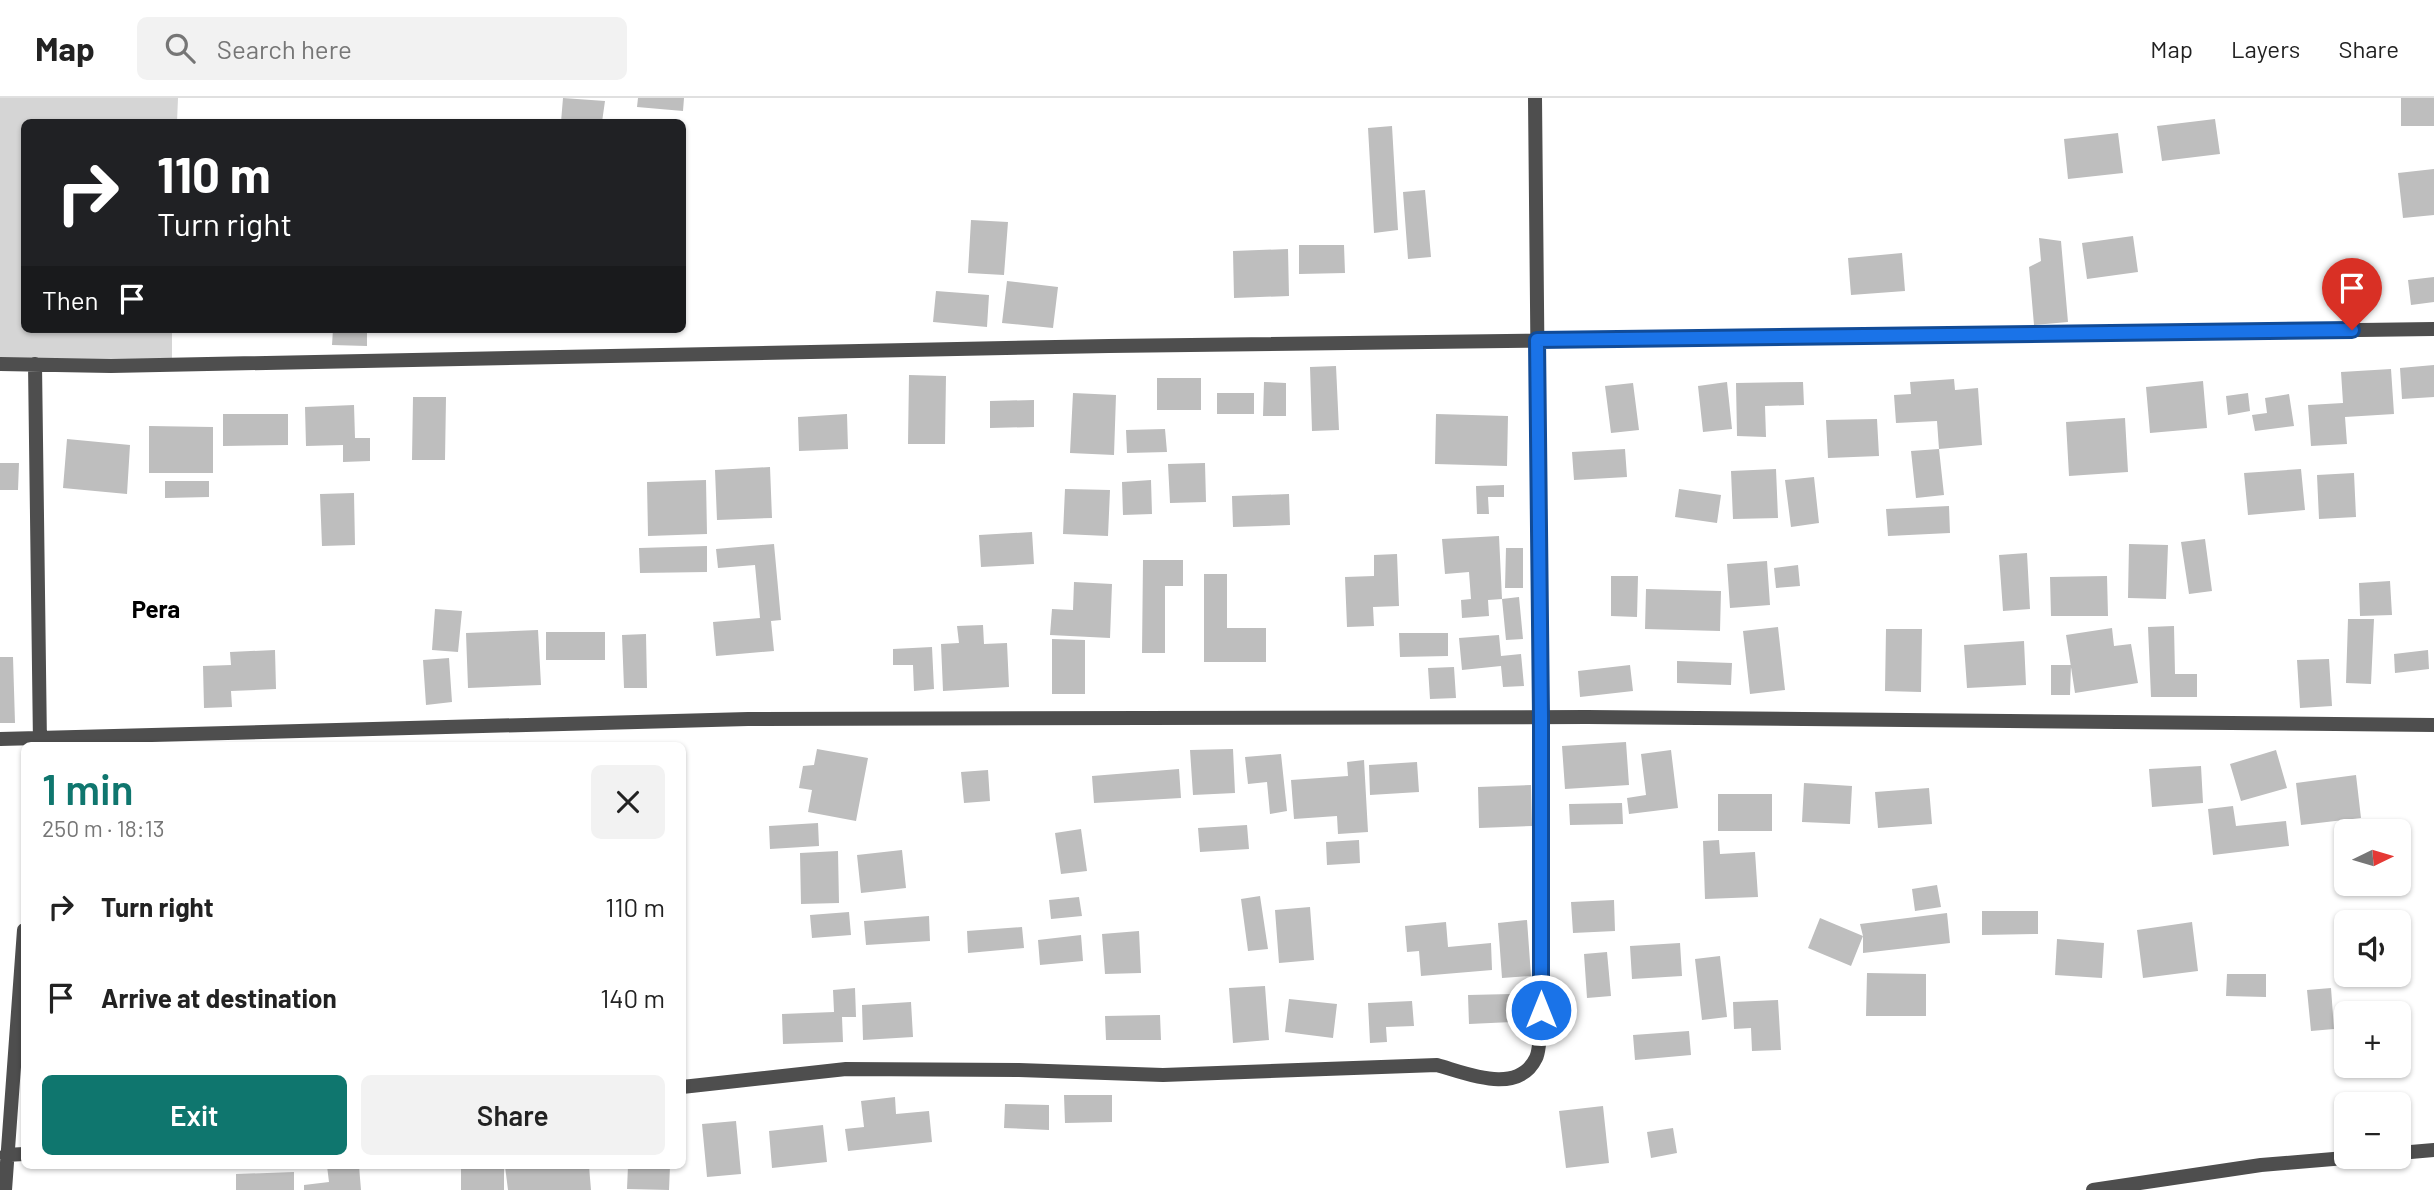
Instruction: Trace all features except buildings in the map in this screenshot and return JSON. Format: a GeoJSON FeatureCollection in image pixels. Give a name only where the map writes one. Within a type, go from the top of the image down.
{"type":"FeatureCollection","features":[{"type":"Feature","properties":{"kind":"street"},"geometry":{"type":"LineString","coordinates":[[686,1087],[846,1069],[1163,1074],[1437,1065],[1475,1076],[1505,1080],[1524,1073],[1537,1058],[1541,1010],[1541,717],[1535,98]]}},
{"type":"Feature","properties":{"kind":"street"},"geometry":{"type":"LineString","coordinates":[[0,364],[123,366],[1537,340],[2434,329]]}},
{"type":"Feature","properties":{"kind":"street"},"geometry":{"type":"LineString","coordinates":[[35,364],[40,741]]}},
{"type":"Feature","properties":{"kind":"street"},"geometry":{"type":"LineString","coordinates":[[0,739],[40,741],[748,719],[1541,717],[2434,724]]}},
{"type":"Feature","properties":{"kind":"street"},"geometry":{"type":"LineString","coordinates":[[5,1190],[21,967]]}},
{"type":"Feature","properties":{"kind":"street"},"geometry":{"type":"LineString","coordinates":[[2411,1152],[2434,1150]]}},
{"type":"Feature","properties":{"kind":"street"},"geometry":{"type":"LineString","coordinates":[[6,1154],[21,1154]]}},
{"type":"Feature","properties":{"kind":"street"},"geometry":{"type":"LineString","coordinates":[[2093,1190],[2261,1165],[2334,1159]]}},
{"type":"Feature","properties":{"kind":"shaded area"},"geometry":{"type":"Polygon","coordinates":[[[0,98],[178,98],[177,119],[21,119],[21,333],[172,333],[172,365],[0,364],[0,98]]]}},
{"type":"Feature","properties":{"kind":"district","name":"Pera"},"geometry":{"type":"Point","coordinates":[156,608]}},
{"type":"Feature","properties":{"kind":"route"},"geometry":{"type":"LineString","coordinates":[[1541,1010],[1537,340],[2352,330]]}}]}
